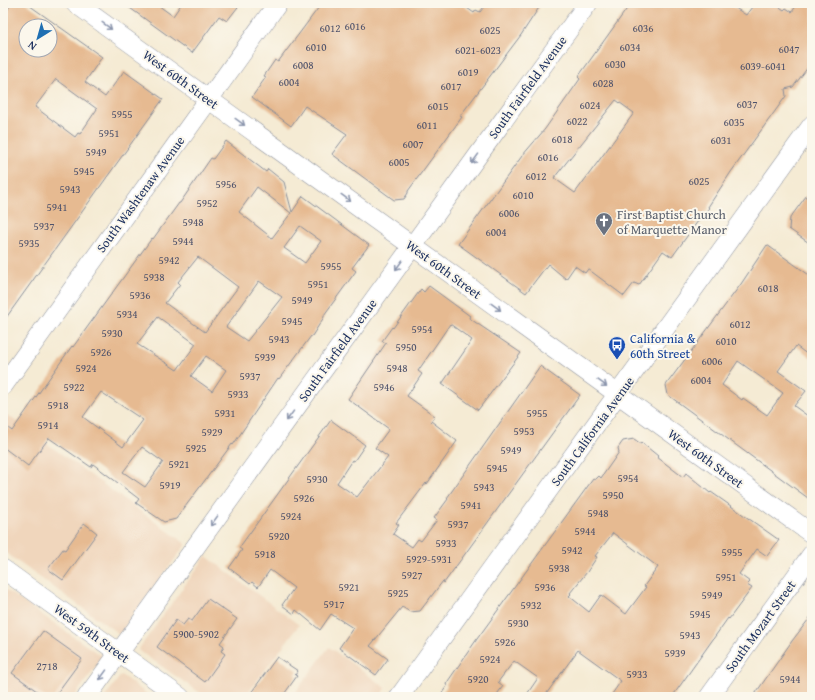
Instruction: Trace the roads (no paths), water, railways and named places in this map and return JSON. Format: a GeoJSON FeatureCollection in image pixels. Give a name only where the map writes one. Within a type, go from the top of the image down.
{"type":"FeatureCollection","features":[{"type":"Feature","properties":{"kind":"street","name":"West 60th Street"},"geometry":{"type":"LineString","coordinates":[[75,3],[812,534]]}},
{"type":"Feature","properties":{"kind":"street","name":"South Washtenaw Avenue"},"geometry":{"type":"LineString","coordinates":[[3,386],[278,3]]}},
{"type":"Feature","properties":{"kind":"street","name":"South Fairfield Avenue"},"geometry":{"type":"LineString","coordinates":[[87,697],[588,3]]}},
{"type":"Feature","properties":{"kind":"street","name":"South California Avenue"},"geometry":{"type":"LineString","coordinates":[[399,697],[812,125]]}},
{"type":"Feature","properties":{"kind":"street","name":"South Mozart Street"},"geometry":{"type":"LineString","coordinates":[[709,697],[812,554]]}},
{"type":"Feature","properties":{"kind":"street","name":"West 59th Street"},"geometry":{"type":"LineString","coordinates":[[3,569],[180,697]]}},
{"type":"Feature","properties":{"kind":"place","name":"First Baptist Church of Marquette Manor"},"geometry":{"type":"Point","coordinates":[604,236]}},
{"type":"Feature","properties":{"kind":"place","name":"California & 60th Street"},"geometry":{"type":"Point","coordinates":[617,360]}}]}
